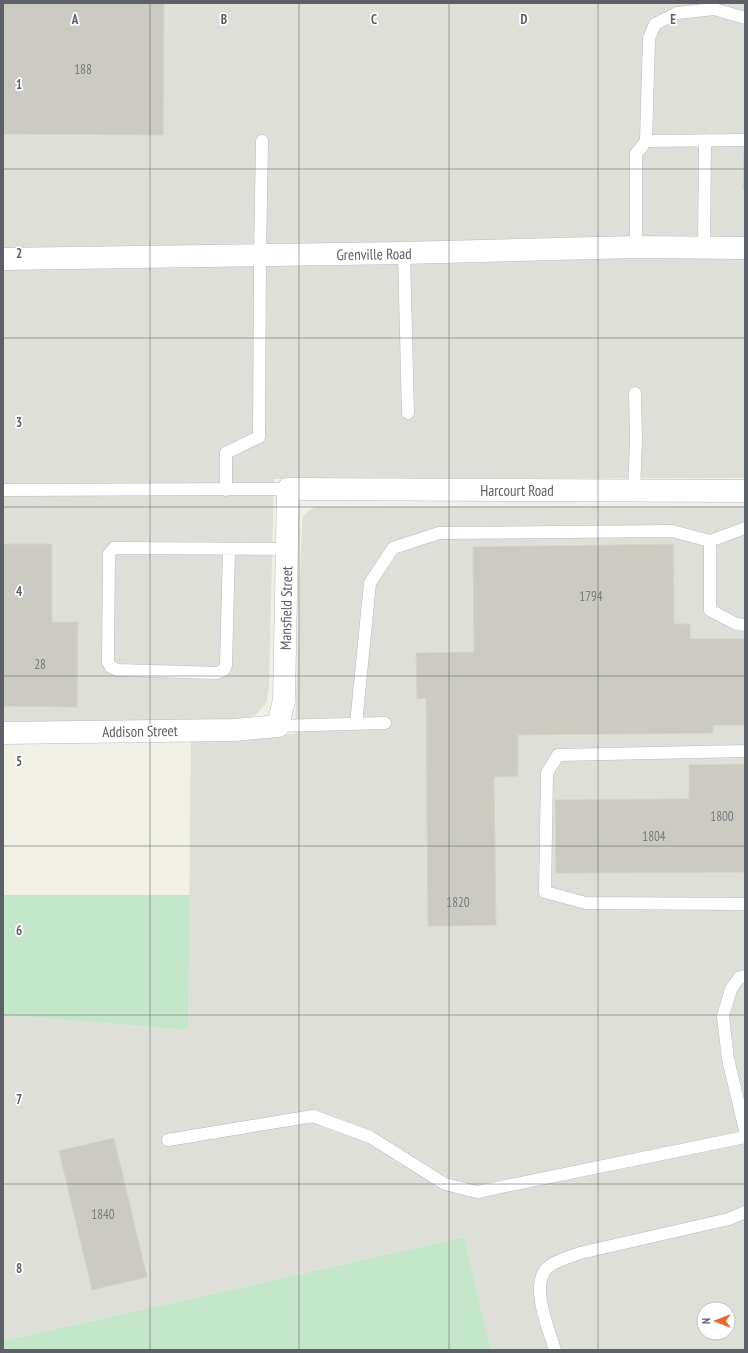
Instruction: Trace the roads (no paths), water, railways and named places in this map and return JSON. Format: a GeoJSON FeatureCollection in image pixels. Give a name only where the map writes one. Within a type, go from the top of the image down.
{"type":"FeatureCollection","features":[{"type":"Feature","properties":{"kind":"street","name":"Grenville Road"},"geometry":{"type":"LineString","coordinates":[[3,259],[260,256],[636,247],[745,248]]}},
{"type":"Feature","properties":{"kind":"street","name":"Harcourt Road"},"geometry":{"type":"LineString","coordinates":[[288,489],[745,491]]}},
{"type":"Feature","properties":{"kind":"street","name":"Mansfield Street"},"geometry":{"type":"LineString","coordinates":[[278,726],[284,700],[288,489]]}},
{"type":"Feature","properties":{"kind":"street","name":"Addison Street"},"geometry":{"type":"LineString","coordinates":[[3,733],[227,730],[278,726]]}},
{"type":"Feature","properties":{"kind":"lane"},"geometry":{"type":"LineString","coordinates":[[636,247],[636,154],[646,141],[649,38],[655,24],[678,13],[714,9],[745,18]]}},
{"type":"Feature","properties":{"kind":"lane"},"geometry":{"type":"LineString","coordinates":[[704,247],[706,140]]}},
{"type":"Feature","properties":{"kind":"lane"},"geometry":{"type":"LineString","coordinates":[[646,141],[745,140]]}},
{"type":"Feature","properties":{"kind":"lane"},"geometry":{"type":"LineString","coordinates":[[226,490],[226,453],[259,437],[262,141]]}},
{"type":"Feature","properties":{"kind":"lane"},"geometry":{"type":"LineString","coordinates":[[404,253],[408,413]]}},
{"type":"Feature","properties":{"kind":"lane"},"geometry":{"type":"LineString","coordinates":[[634,491],[636,440],[635,392]]}},
{"type":"Feature","properties":{"kind":"lane"},"geometry":{"type":"LineString","coordinates":[[3,490],[288,489]]}},
{"type":"Feature","properties":{"kind":"lane"},"geometry":{"type":"LineString","coordinates":[[356,724],[370,583],[393,548],[440,533],[672,531],[710,541],[745,528]]}},
{"type":"Feature","properties":{"kind":"lane"},"geometry":{"type":"LineString","coordinates":[[710,541],[710,610],[736,624],[745,625]]}},
{"type":"Feature","properties":{"kind":"lane"},"geometry":{"type":"LineString","coordinates":[[229,548],[226,665],[224,670],[216,673],[118,670],[111,667],[108,662],[109,554],[114,548],[229,548],[288,549]]}},
{"type":"Feature","properties":{"kind":"lane"},"geometry":{"type":"LineString","coordinates":[[278,726],[386,723]]}},
{"type":"Feature","properties":{"kind":"lane"},"geometry":{"type":"LineString","coordinates":[[745,751],[558,755],[547,773],[545,892],[586,903],[745,904]]}},
{"type":"Feature","properties":{"kind":"lane"},"geometry":{"type":"LineString","coordinates":[[745,976],[740,978],[731,989],[723,1016],[728,1059],[745,1130]]}},
{"type":"Feature","properties":{"kind":"lane"},"geometry":{"type":"LineString","coordinates":[[168,1140],[313,1116],[370,1137],[445,1184],[477,1192],[745,1137]]}},
{"type":"Feature","properties":{"kind":"lane"},"geometry":{"type":"LineString","coordinates":[[555,1350],[540,1297],[540,1284],[543,1274],[548,1267],[580,1253],[729,1219],[745,1212]]}}]}
